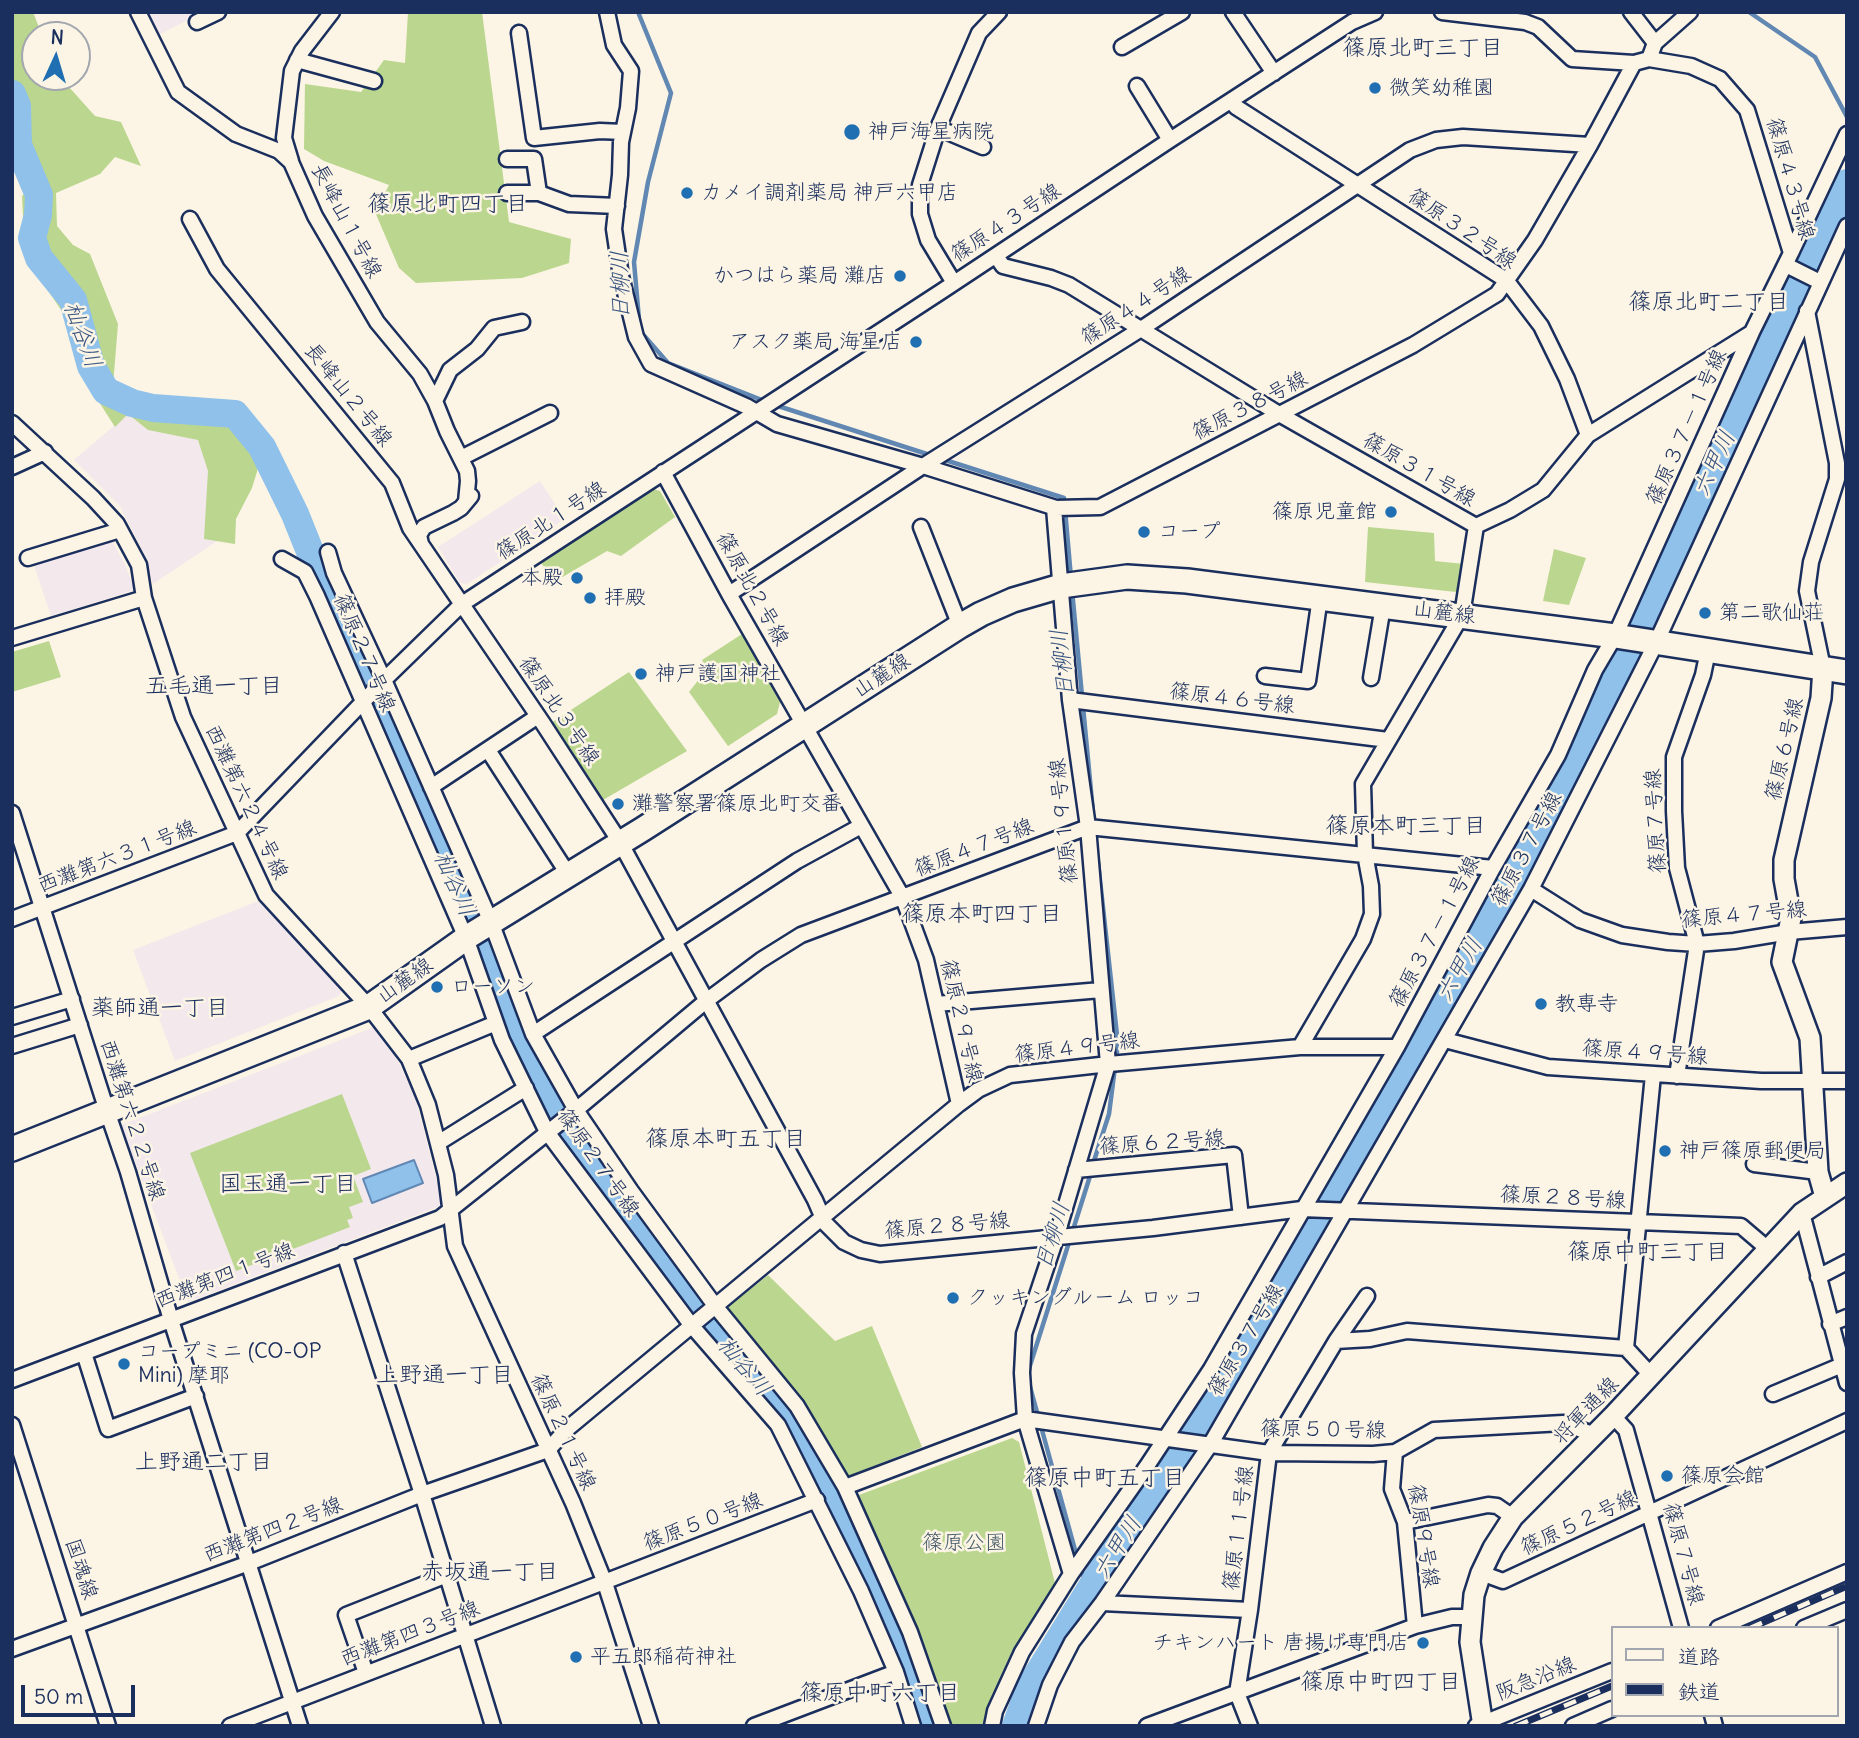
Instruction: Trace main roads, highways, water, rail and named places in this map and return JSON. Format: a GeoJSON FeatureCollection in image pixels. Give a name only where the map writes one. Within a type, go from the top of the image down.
{"type":"FeatureCollection","features":[{"type":"Feature","properties":{"kind":"main road","name":"山麓線"},"geometry":{"type":"LineString","coordinates":[[12,1149],[369,1007],[478,930],[960,626],[1013,600],[1061,586],[1109,578],[1151,578],[1462,615],[1847,672]]}},
{"type":"Feature","properties":{"kind":"water"},"geometry":{"type":"Polygon","coordinates":[[[414,1160],[423,1183],[372,1203],[363,1179],[414,1160]]]}},
{"type":"Feature","properties":{"kind":"waterway","name":"日柳川"},"geometry":{"type":"LineString","coordinates":[[638,12],[671,93],[648,182],[634,262],[640,331],[668,363],[767,402]]}},
{"type":"Feature","properties":{"kind":"waterway"},"geometry":{"type":"LineString","coordinates":[[1749,12],[1815,57],[1847,117]]}},
{"type":"Feature","properties":{"kind":"waterway","name":"杣谷川"},"geometry":{"type":"LineString","coordinates":[[12,94],[17,106],[18,145],[39,195],[38,215],[32,238],[39,258],[73,300],[91,366],[106,391],[132,403],[153,408],[235,414],[262,447],[295,514],[414,784],[485,949],[511,1021],[552,1105],[614,1201],[691,1304],[796,1429],[835,1500],[917,1691],[929,1726]]}},
{"type":"Feature","properties":{"kind":"waterway","name":"六甲川"},"geometry":{"type":"LineString","coordinates":[[1016,1726],[1030,1687],[1152,1489],[1178,1457],[1268,1310],[1564,788],[1847,183]]}},
{"type":"Feature","properties":{"kind":"waterway","name":"日柳川"},"geometry":{"type":"LineString","coordinates":[[775,405],[933,456]]}},
{"type":"Feature","properties":{"kind":"waterway","name":"日柳川"},"geometry":{"type":"LineString","coordinates":[[942,459],[1064,498],[1071,578]]}},
{"type":"Feature","properties":{"kind":"waterway","name":"日柳川"},"geometry":{"type":"LineString","coordinates":[[1072,590],[1093,812]]}},
{"type":"Feature","properties":{"kind":"waterway","name":"日柳川"},"geometry":{"type":"LineString","coordinates":[[1093,1164],[1109,1114],[1118,1044],[1098,862]]}},
{"type":"Feature","properties":{"kind":"waterway","name":"日柳川"},"geometry":{"type":"LineString","coordinates":[[1027,1375],[1091,1173]]}},
{"type":"Feature","properties":{"kind":"waterway","name":"日柳川"},"geometry":{"type":"LineString","coordinates":[[1029,1383],[1077,1557]]}},
{"type":"Feature","properties":{"kind":"waterway","name":"日柳川"},"geometry":{"type":"LineString","coordinates":[[1081,1568],[1088,1593]]}},
{"type":"Feature","properties":{"kind":"railway"},"geometry":{"type":"LineString","coordinates":[[1755,1626],[1847,1586]]}},
{"type":"Feature","properties":{"kind":"railway"},"geometry":{"type":"LineString","coordinates":[[1516,1726],[1610,1687]]}},
{"type":"Feature","properties":{"kind":"place","name":"微笑幼稚園"},"geometry":{"type":"Point","coordinates":[1375,88]}},
{"type":"Feature","properties":{"kind":"place","name":"神戸海星病院"},"geometry":{"type":"Point","coordinates":[852,132]}},
{"type":"Feature","properties":{"kind":"place","name":"カメイ調剤薬局 神戸六甲店"},"geometry":{"type":"Point","coordinates":[687,193]}},
{"type":"Feature","properties":{"kind":"place","name":"かつはら薬局 灘店"},"geometry":{"type":"Point","coordinates":[900,276]}},
{"type":"Feature","properties":{"kind":"place","name":"アスク薬局 海星店"},"geometry":{"type":"Point","coordinates":[916,342]}},
{"type":"Feature","properties":{"kind":"place","name":"篠原児童館"},"geometry":{"type":"Point","coordinates":[1391,512]}},
{"type":"Feature","properties":{"kind":"place","name":"コープ"},"geometry":{"type":"Point","coordinates":[1144,532]}},
{"type":"Feature","properties":{"kind":"place","name":"本殿"},"geometry":{"type":"Point","coordinates":[577,578]}},
{"type":"Feature","properties":{"kind":"place","name":"拝殿"},"geometry":{"type":"Point","coordinates":[590,598]}},
{"type":"Feature","properties":{"kind":"place","name":"第二歌仙荘"},"geometry":{"type":"Point","coordinates":[1705,613]}},
{"type":"Feature","properties":{"kind":"place","name":"神戸護国神社"},"geometry":{"type":"Point","coordinates":[641,674]}},
{"type":"Feature","properties":{"kind":"place","name":"灘警察署篠原北町交番"},"geometry":{"type":"Point","coordinates":[618,804]}},
{"type":"Feature","properties":{"kind":"place","name":"ローソン"},"geometry":{"type":"Point","coordinates":[437,987]}},
{"type":"Feature","properties":{"kind":"place","name":"教専寺"},"geometry":{"type":"Point","coordinates":[1541,1004]}},
{"type":"Feature","properties":{"kind":"place","name":"神戸篠原郵便局"},"geometry":{"type":"Point","coordinates":[1665,1151]}},
{"type":"Feature","properties":{"kind":"place","name":"クッキングルーム ロッコ"},"geometry":{"type":"Point","coordinates":[953,1298]}},
{"type":"Feature","properties":{"kind":"place","name":"コープミニ (CO-OP Mini) 摩耶"},"geometry":{"type":"Point","coordinates":[124,1364]}},
{"type":"Feature","properties":{"kind":"place","name":"篠原会館"},"geometry":{"type":"Point","coordinates":[1667,1476]}},
{"type":"Feature","properties":{"kind":"place","name":"チキンハート 唐揚げ専門店"},"geometry":{"type":"Point","coordinates":[1423,1643]}},
{"type":"Feature","properties":{"kind":"place","name":"平五郎稲荷神社"},"geometry":{"type":"Point","coordinates":[576,1657]}},
{"type":"Feature","properties":{"kind":"district","name":"篠原北町三丁目"},"geometry":{"type":"Point","coordinates":[1423,48]}},
{"type":"Feature","properties":{"kind":"district","name":"篠原北町四丁目"},"geometry":{"type":"Point","coordinates":[448,204]}},
{"type":"Feature","properties":{"kind":"district","name":"篠原北町二丁目"},"geometry":{"type":"Point","coordinates":[1709,302]}},
{"type":"Feature","properties":{"kind":"district","name":"五毛通一丁目"},"geometry":{"type":"Point","coordinates":[214,686]}},
{"type":"Feature","properties":{"kind":"district","name":"篠原本町三丁目"},"geometry":{"type":"Point","coordinates":[1406,826]}},
{"type":"Feature","properties":{"kind":"district","name":"篠原本町四丁目"},"geometry":{"type":"Point","coordinates":[982,914]}},
{"type":"Feature","properties":{"kind":"district","name":"薬師通一丁目"},"geometry":{"type":"Point","coordinates":[160,1008]}},
{"type":"Feature","properties":{"kind":"district","name":"篠原本町五丁目"},"geometry":{"type":"Point","coordinates":[726,1139]}},
{"type":"Feature","properties":{"kind":"district","name":"国玉通一丁目"},"geometry":{"type":"Point","coordinates":[288,1184]}},
{"type":"Feature","properties":{"kind":"district","name":"篠原中町三丁目"},"geometry":{"type":"Point","coordinates":[1648,1252]}},
{"type":"Feature","properties":{"kind":"district","name":"上野通一丁目"},"geometry":{"type":"Point","coordinates":[445,1375]}},
{"type":"Feature","properties":{"kind":"district","name":"上野通二丁目"},"geometry":{"type":"Point","coordinates":[204,1462]}},
{"type":"Feature","properties":{"kind":"district","name":"篠原中町五丁目"},"geometry":{"type":"Point","coordinates":[1105,1478]}},
{"type":"Feature","properties":{"kind":"district","name":"赤坂通一丁目"},"geometry":{"type":"Point","coordinates":[490,1572]}},
{"type":"Feature","properties":{"kind":"district","name":"篠原中町四丁目"},"geometry":{"type":"Point","coordinates":[1381,1682]}},
{"type":"Feature","properties":{"kind":"district","name":"篠原中町六丁目"},"geometry":{"type":"Point","coordinates":[880,1693]}},
{"type":"Feature","properties":{"kind":"park label","name":"篠原公園"},"geometry":{"type":"Point","coordinates":[964,1543]}}]}
